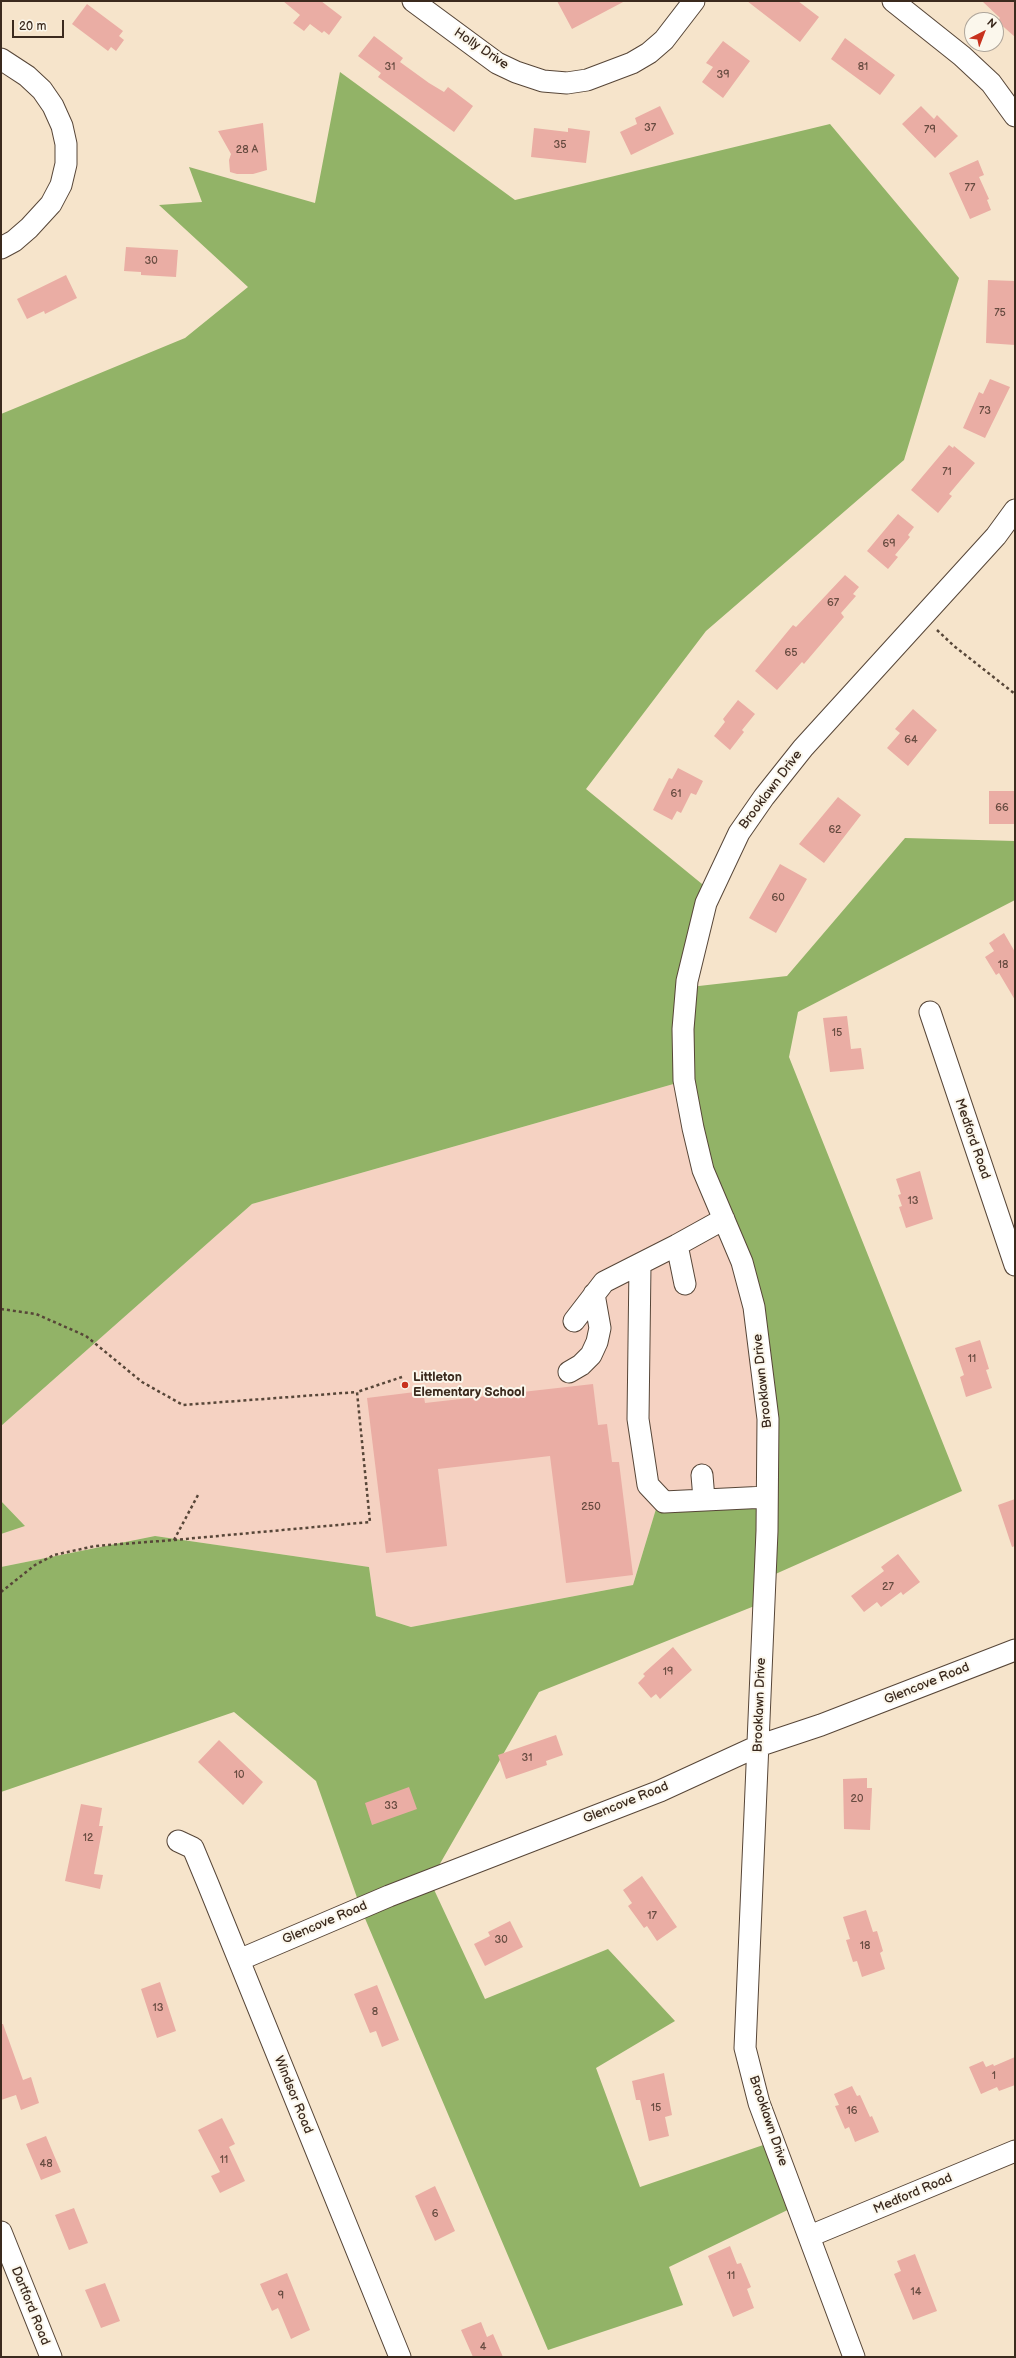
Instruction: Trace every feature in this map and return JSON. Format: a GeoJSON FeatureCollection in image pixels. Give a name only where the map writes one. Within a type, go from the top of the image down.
{"type":"FeatureCollection","features":[{"type":"Feature","properties":{"kind":"street","name":"Holly Drive"},"geometry":{"type":"LineString","coordinates":[[413,1],[497,63],[516,72],[543,80],[567,83],[587,80],[632,63],[649,53],[664,40],[694,1]]}},
{"type":"Feature","properties":{"kind":"street"},"geometry":{"type":"LineString","coordinates":[[893,1],[962,56],[991,83],[1015,116]]}},
{"type":"Feature","properties":{"kind":"street"},"geometry":{"type":"LineString","coordinates":[[1,59],[27,76],[42,90],[54,106],[62,126],[66,157],[61,185],[51,204],[29,228],[14,241],[1,248]]}},
{"type":"Feature","properties":{"kind":"street","name":"Brooklawn Drive"},"geometry":{"type":"LineString","coordinates":[[854,2357],[759,2103],[745,2048],[758,1746],[767,1497],[768,1419],[760,1343],[754,1307],[742,1262],[704,1170],[692,1128],[684,1080],[683,1029],[687,981],[706,903],[739,833],[764,797],[803,748],[996,536],[1015,510]]}},
{"type":"Feature","properties":{"kind":"street","name":"Medford Road"},"geometry":{"type":"LineString","coordinates":[[930,1012],[1015,1266]]}},
{"type":"Feature","properties":{"kind":"street"},"geometry":{"type":"LineString","coordinates":[[574,1321],[604,1282],[640,1265],[724,1219]]}},
{"type":"Feature","properties":{"kind":"street"},"geometry":{"type":"LineString","coordinates":[[677,1245],[685,1284]]}},
{"type":"Feature","properties":{"kind":"street"},"geometry":{"type":"LineString","coordinates":[[640,1265],[638,1419],[648,1486],[664,1502],[767,1497]]}},
{"type":"Feature","properties":{"kind":"street"},"geometry":{"type":"LineString","coordinates":[[569,1372],[581,1365],[591,1355],[596,1342],[600,1328],[594,1294]]}},
{"type":"Feature","properties":{"kind":"street"},"geometry":{"type":"LineString","coordinates":[[702,1476],[704,1499]]}},
{"type":"Feature","properties":{"kind":"street","name":"Glencove Road"},"geometry":{"type":"LineString","coordinates":[[239,1960],[389,1896],[660,1791],[758,1746],[822,1725],[1015,1650]]}},
{"type":"Feature","properties":{"kind":"street","name":"Windsor Road"},"geometry":{"type":"LineString","coordinates":[[178,1841],[192,1848],[400,2357]]}},
{"type":"Feature","properties":{"kind":"street","name":"Medford Road"},"geometry":{"type":"LineString","coordinates":[[810,2236],[1015,2151]]}},
{"type":"Feature","properties":{"kind":"street","name":"Dartford Road"},"geometry":{"type":"LineString","coordinates":[[1,2232],[51,2357]]}},
{"type":"Feature","properties":{"kind":"path"},"geometry":{"type":"LineString","coordinates":[[922,617],[954,646],[1015,694]]}},
{"type":"Feature","properties":{"kind":"path"},"geometry":{"type":"LineString","coordinates":[[1,1309],[36,1314],[86,1336],[142,1382],[183,1406],[357,1392],[402,1377]]}},
{"type":"Feature","properties":{"kind":"path"},"geometry":{"type":"LineString","coordinates":[[1,1592],[35,1565],[54,1555],[95,1546],[370,1522],[357,1392]]}},
{"type":"Feature","properties":{"kind":"path"},"geometry":{"type":"LineString","coordinates":[[174,1540],[198,1495]]}},
{"type":"Feature","properties":{"kind":"shaded area","name":"Littleton Elementary School"},"geometry":{"type":"Polygon","coordinates":[[[684,1081],[763,1344],[764,1495],[659,1499],[633,1585],[411,1627],[376,1616],[369,1567],[155,1536],[1,1567],[1,1534],[25,1526],[1,1501],[1,1426],[252,1204],[684,1081]]]}},
{"type":"Feature","properties":{"kind":"green space"},"geometry":{"type":"Polygon","coordinates":[[[340,72],[515,200],[830,124],[959,278],[904,460],[706,631],[586,789],[713,893],[690,987],[787,976],[905,838],[1015,841],[1015,900],[798,1012],[789,1057],[962,1491],[762,1580],[762,1603],[539,1692],[430,1881],[485,1999],[608,1949],[675,2021],[596,2068],[640,2187],[775,2141],[798,2205],[669,2267],[683,2305],[548,2350],[361,1909],[316,1781],[234,1712],[1,1792],[1,1567],[155,1536],[369,1567],[376,1616],[411,1627],[633,1585],[659,1499],[764,1495],[763,1344],[684,1081],[252,1204],[1,1426],[1,414],[185,338],[248,287],[159,205],[202,202],[189,167],[315,203],[340,72]]]}},
{"type":"Feature","properties":{"kind":"green space"},"geometry":{"type":"Polygon","coordinates":[[[1,1501],[25,1526],[1,1534],[1,1501]]]}},
{"type":"Feature","properties":{"kind":"building"},"geometry":{"type":"Polygon","coordinates":[[[283,1],[321,1],[342,17],[329,35],[324,31],[322,33],[310,24],[304,31],[293,23],[300,15],[283,1]]]}},
{"type":"Feature","properties":{"kind":"building"},"geometry":{"type":"Polygon","coordinates":[[[557,1],[625,1],[572,29],[557,1]]]}},
{"type":"Feature","properties":{"kind":"building"},"geometry":{"type":"Polygon","coordinates":[[[747,1],[798,1],[819,17],[800,42],[747,1]]]}},
{"type":"Feature","properties":{"kind":"building"},"geometry":{"type":"Polygon","coordinates":[[[982,1],[1015,1],[1015,37],[1004,27],[1004,12],[994,12],[982,1]]]}},
{"type":"Feature","properties":{"kind":"building"},"geometry":{"type":"Polygon","coordinates":[[[87,4],[123,31],[119,36],[124,40],[116,51],[111,47],[108,51],[72,24],[87,4]]]}},
{"type":"Feature","properties":{"kind":"building"},"geometry":{"type":"Polygon","coordinates":[[[374,36],[403,58],[400,62],[429,83],[444,92],[448,87],[473,106],[454,132],[378,77],[381,73],[358,56],[374,36]]]}},
{"type":"Feature","properties":{"kind":"building"},"geometry":{"type":"Polygon","coordinates":[[[845,38],[895,75],[880,95],[831,59],[845,38]]]}},
{"type":"Feature","properties":{"kind":"building"},"geometry":{"type":"Polygon","coordinates":[[[723,41],[750,61],[723,98],[702,82],[713,67],[706,63],[723,41]]]}},
{"type":"Feature","properties":{"kind":"building"},"geometry":{"type":"Polygon","coordinates":[[[660,106],[674,134],[631,155],[620,132],[637,124],[635,118],[660,106]]]}},
{"type":"Feature","properties":{"kind":"building"},"geometry":{"type":"Polygon","coordinates":[[[921,106],[934,119],[937,115],[958,136],[935,158],[902,124],[921,106]]]}},
{"type":"Feature","properties":{"kind":"building"},"geometry":{"type":"Polygon","coordinates":[[[263,123],[267,170],[253,174],[237,174],[230,172],[229,160],[231,154],[218,131],[263,123]]]}},
{"type":"Feature","properties":{"kind":"building"},"geometry":{"type":"Polygon","coordinates":[[[534,128],[568,132],[568,128],[590,131],[586,163],[531,157],[534,128]]]}},
{"type":"Feature","properties":{"kind":"building"},"geometry":{"type":"Polygon","coordinates":[[[978,160],[984,175],[979,177],[989,199],[987,200],[991,210],[970,219],[949,173],[978,160]]]}},
{"type":"Feature","properties":{"kind":"building"},"geometry":{"type":"Polygon","coordinates":[[[126,247],[178,250],[176,277],[141,275],[141,272],[124,271],[126,247]]]}},
{"type":"Feature","properties":{"kind":"building"},"geometry":{"type":"Polygon","coordinates":[[[66,275],[77,298],[45,314],[44,311],[27,319],[17,299],[66,275]]]}},
{"type":"Feature","properties":{"kind":"building"},"geometry":{"type":"Polygon","coordinates":[[[988,280],[1015,281],[1015,345],[986,343],[988,280]]]}},
{"type":"Feature","properties":{"kind":"building"},"geometry":{"type":"Polygon","coordinates":[[[990,379],[1010,387],[985,438],[963,428],[979,392],[983,394],[990,379]]]}},
{"type":"Feature","properties":{"kind":"building"},"geometry":{"type":"Polygon","coordinates":[[[949,445],[953,448],[954,446],[975,463],[949,494],[952,496],[938,513],[911,490],[949,445]]]}},
{"type":"Feature","properties":{"kind":"building"},"geometry":{"type":"Polygon","coordinates":[[[898,514],[914,527],[908,535],[910,537],[895,555],[898,557],[888,569],[867,551],[898,514]]]}},
{"type":"Feature","properties":{"kind":"building"},"geometry":{"type":"Polygon","coordinates":[[[845,575],[859,587],[853,594],[856,596],[841,613],[844,617],[804,664],[802,662],[777,690],[755,671],[793,625],[796,627],[845,575]]]}},
{"type":"Feature","properties":{"kind":"building"},"geometry":{"type":"Polygon","coordinates":[[[738,700],[755,714],[742,730],[744,732],[730,750],[714,736],[725,722],[723,719],[738,700]]]}},
{"type":"Feature","properties":{"kind":"building"},"geometry":{"type":"Polygon","coordinates":[[[913,709],[937,730],[908,766],[887,748],[900,733],[895,729],[913,709]]]}},
{"type":"Feature","properties":{"kind":"building"},"geometry":{"type":"Polygon","coordinates":[[[678,768],[703,781],[696,795],[691,793],[681,813],[677,811],[672,820],[653,810],[669,778],[672,779],[678,768]]]}},
{"type":"Feature","properties":{"kind":"building"},"geometry":{"type":"Polygon","coordinates":[[[989,791],[1015,791],[1015,824],[989,824],[989,791]]]}},
{"type":"Feature","properties":{"kind":"building"},"geometry":{"type":"Polygon","coordinates":[[[838,797],[861,815],[824,863],[799,844],[838,797]]]}},
{"type":"Feature","properties":{"kind":"building"},"geometry":{"type":"Polygon","coordinates":[[[780,864],[807,879],[776,933],[749,918],[780,864]]]}},
{"type":"Feature","properties":{"kind":"building"},"geometry":{"type":"Polygon","coordinates":[[[1004,933],[1015,952],[1015,1000],[999,973],[996,975],[985,957],[994,951],[989,943],[1004,933]]]}},
{"type":"Feature","properties":{"kind":"building"},"geometry":{"type":"Polygon","coordinates":[[[847,1016],[851,1049],[861,1048],[864,1069],[830,1072],[823,1018],[847,1016]]]}},
{"type":"Feature","properties":{"kind":"building"},"geometry":{"type":"Polygon","coordinates":[[[920,1171],[933,1219],[906,1228],[899,1207],[902,1206],[898,1195],[901,1194],[896,1179],[920,1171]]]}},
{"type":"Feature","properties":{"kind":"building"},"geometry":{"type":"Polygon","coordinates":[[[980,1340],[989,1369],[986,1370],[992,1388],[966,1397],[960,1377],[964,1375],[955,1348],[980,1340]]]}},
{"type":"Feature","properties":{"kind":"building","name":"Littleton Elementary School"},"geometry":{"type":"Polygon","coordinates":[[[593,1384],[598,1425],[607,1424],[612,1462],[619,1462],[633,1575],[566,1583],[550,1456],[438,1469],[447,1546],[386,1553],[367,1398],[423,1391],[425,1403],[593,1384]]]}},
{"type":"Feature","properties":{"kind":"building"},"geometry":{"type":"Polygon","coordinates":[[[1015,1499],[1015,1546],[1012,1547],[998,1505],[1015,1499]]]}},
{"type":"Feature","properties":{"kind":"building"},"geometry":{"type":"Polygon","coordinates":[[[898,1554],[920,1582],[903,1595],[901,1592],[881,1607],[877,1602],[864,1612],[851,1596],[884,1571],[881,1567],[898,1554]]]}},
{"type":"Feature","properties":{"kind":"building"},"geometry":{"type":"Polygon","coordinates":[[[673,1647],[692,1670],[660,1699],[656,1694],[651,1698],[638,1683],[645,1676],[643,1674],[673,1647]]]}},
{"type":"Feature","properties":{"kind":"building"},"geometry":{"type":"Polygon","coordinates":[[[556,1735],[563,1755],[546,1761],[547,1765],[506,1779],[498,1755],[556,1735]]]}},
{"type":"Feature","properties":{"kind":"building"},"geometry":{"type":"Polygon","coordinates":[[[219,1740],[263,1782],[243,1805],[198,1762],[219,1740]]]}},
{"type":"Feature","properties":{"kind":"building"},"geometry":{"type":"Polygon","coordinates":[[[867,1778],[867,1788],[872,1788],[870,1830],[844,1829],[843,1779],[867,1778]]]}},
{"type":"Feature","properties":{"kind":"building"},"geometry":{"type":"Polygon","coordinates":[[[409,1787],[417,1809],[372,1825],[365,1803],[409,1787]]]}},
{"type":"Feature","properties":{"kind":"building"},"geometry":{"type":"Polygon","coordinates":[[[81,1804],[102,1808],[99,1826],[103,1826],[94,1874],[103,1875],[100,1889],[65,1881],[81,1804]]]}},
{"type":"Feature","properties":{"kind":"building"},"geometry":{"type":"Polygon","coordinates":[[[642,1876],[677,1927],[657,1941],[647,1926],[644,1928],[628,1906],[632,1903],[623,1890],[642,1876]]]}},
{"type":"Feature","properties":{"kind":"building"},"geometry":{"type":"Polygon","coordinates":[[[866,1910],[873,1932],[877,1931],[883,1951],[880,1953],[885,1969],[862,1977],[857,1961],[853,1962],[846,1940],[850,1939],[843,1917],[866,1910]]]}},
{"type":"Feature","properties":{"kind":"building"},"geometry":{"type":"Polygon","coordinates":[[[510,1921],[523,1947],[485,1966],[474,1944],[490,1936],[488,1932],[510,1921]]]}},
{"type":"Feature","properties":{"kind":"building"},"geometry":{"type":"Polygon","coordinates":[[[160,1982],[176,2031],[157,2038],[141,1989],[160,1982]]]}},
{"type":"Feature","properties":{"kind":"building"},"geometry":{"type":"Polygon","coordinates":[[[377,1985],[399,2040],[382,2047],[376,2031],[370,2033],[354,1994],[377,1985]]]}},
{"type":"Feature","properties":{"kind":"building"},"geometry":{"type":"Polygon","coordinates":[[[1,2024],[3,2024],[23,2080],[31,2077],[39,2103],[21,2110],[16,2095],[1,2100],[1,2024]]]}},
{"type":"Feature","properties":{"kind":"building"},"geometry":{"type":"Polygon","coordinates":[[[1015,2057],[1015,2085],[999,2091],[997,2087],[981,2094],[969,2067],[983,2061],[986,2067],[993,2064],[994,2066],[1015,2057]]]}},
{"type":"Feature","properties":{"kind":"building"},"geometry":{"type":"Polygon","coordinates":[[[664,2073],[672,2115],[665,2117],[669,2136],[649,2141],[640,2100],[636,2100],[632,2081],[664,2073]]]}},
{"type":"Feature","properties":{"kind":"building"},"geometry":{"type":"Polygon","coordinates":[[[852,2086],[857,2096],[860,2095],[879,2132],[855,2142],[849,2127],[845,2129],[835,2106],[839,2105],[834,2094],[852,2086]]]}},
{"type":"Feature","properties":{"kind":"building"},"geometry":{"type":"Polygon","coordinates":[[[222,2118],[235,2144],[229,2147],[245,2181],[220,2193],[211,2176],[220,2172],[198,2130],[222,2118]]]}},
{"type":"Feature","properties":{"kind":"building"},"geometry":{"type":"Polygon","coordinates":[[[46,2136],[61,2172],[41,2180],[26,2144],[46,2136]]]}},
{"type":"Feature","properties":{"kind":"building"},"geometry":{"type":"Polygon","coordinates":[[[435,2186],[455,2231],[435,2241],[415,2196],[435,2186]]]}},
{"type":"Feature","properties":{"kind":"building"},"geometry":{"type":"Polygon","coordinates":[[[74,2208],[88,2243],[69,2250],[55,2215],[74,2208]]]}},
{"type":"Feature","properties":{"kind":"building"},"geometry":{"type":"Polygon","coordinates":[[[730,2246],[737,2264],[741,2263],[751,2287],[747,2289],[754,2308],[733,2317],[708,2256],[730,2246]]]}},
{"type":"Feature","properties":{"kind":"building"},"geometry":{"type":"Polygon","coordinates":[[[915,2254],[937,2311],[913,2320],[894,2274],[901,2271],[897,2261],[915,2254]]]}},
{"type":"Feature","properties":{"kind":"building"},"geometry":{"type":"Polygon","coordinates":[[[287,2273],[310,2330],[291,2339],[278,2308],[272,2311],[260,2284],[287,2273]]]}},
{"type":"Feature","properties":{"kind":"building"},"geometry":{"type":"Polygon","coordinates":[[[105,2283],[120,2321],[101,2328],[85,2290],[105,2283]]]}},
{"type":"Feature","properties":{"kind":"building"},"geometry":{"type":"Polygon","coordinates":[[[481,2322],[487,2337],[493,2334],[503,2357],[473,2357],[461,2330],[481,2322]]]}},
{"type":"Feature","properties":{"kind":"place","name":"Littleton Elementary School"},"geometry":{"type":"Point","coordinates":[405,1385]}}]}
